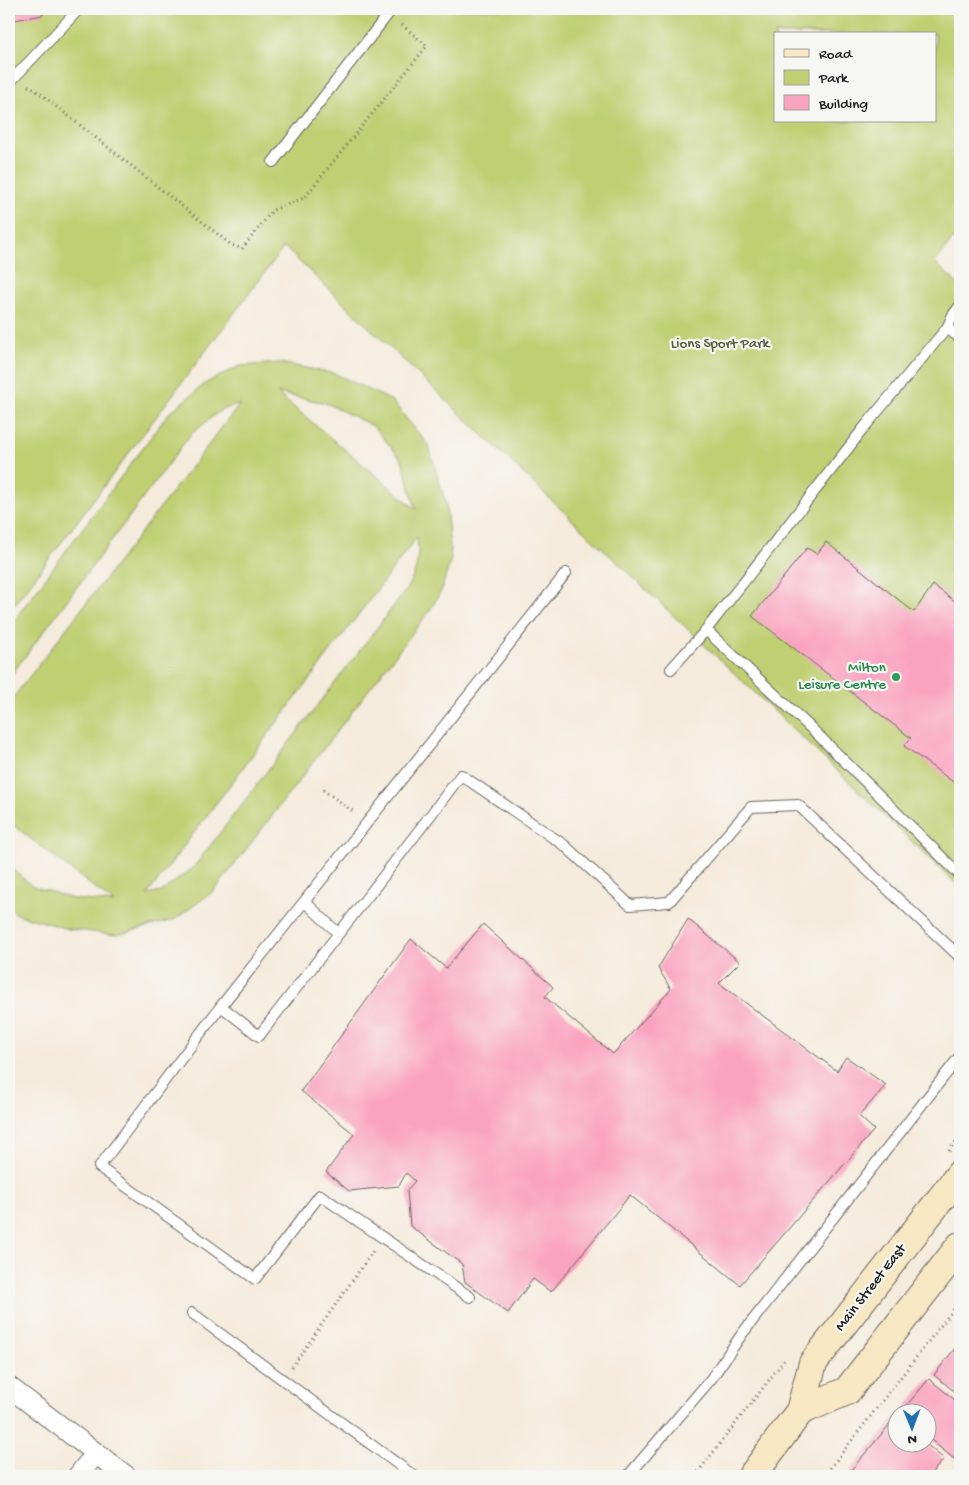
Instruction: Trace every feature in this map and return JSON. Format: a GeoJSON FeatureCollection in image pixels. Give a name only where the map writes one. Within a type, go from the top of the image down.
{"type":"FeatureCollection","features":[{"type":"Feature","properties":{"kind":"main road","name":"Main Street East"},"geometry":{"type":"LineString","coordinates":[[752,1476],[800,1412],[813,1362],[960,1174]]}},
{"type":"Feature","properties":{"kind":"main road","name":"Main Street East"},"geometry":{"type":"LineString","coordinates":[[800,1412],[847,1391],[960,1246]]}},
{"type":"Feature","properties":{"kind":"street"},"geometry":{"type":"LineString","coordinates":[[9,1387],[126,1476]]}},
{"type":"Feature","properties":{"kind":"street"},"geometry":{"type":"LineString","coordinates":[[78,1476],[96,1453]]}},
{"type":"Feature","properties":{"kind":"lane"},"geometry":{"type":"LineString","coordinates":[[11,81],[79,9]]}},
{"type":"Feature","properties":{"kind":"lane"},"geometry":{"type":"LineString","coordinates":[[273,162],[390,11]]}},
{"type":"Feature","properties":{"kind":"lane"},"geometry":{"type":"LineString","coordinates":[[671,669],[706,630],[867,424],[947,328],[960,306]]}},
{"type":"Feature","properties":{"kind":"lane"},"geometry":{"type":"LineString","coordinates":[[947,328],[960,338]]}},
{"type":"Feature","properties":{"kind":"lane"},"geometry":{"type":"LineString","coordinates":[[470,1297],[320,1195],[255,1279],[99,1167],[221,1006],[566,573]]}},
{"type":"Feature","properties":{"kind":"lane"},"geometry":{"type":"LineString","coordinates":[[706,630],[813,730],[960,875]]}},
{"type":"Feature","properties":{"kind":"lane"},"geometry":{"type":"LineString","coordinates":[[221,1006],[259,1036],[338,932],[406,849],[461,775],[564,845],[630,904],[669,902],[751,807],[798,805],[960,957]]}},
{"type":"Feature","properties":{"kind":"lane"},"geometry":{"type":"LineString","coordinates":[[305,902],[338,932]]}},
{"type":"Feature","properties":{"kind":"lane"},"geometry":{"type":"LineString","coordinates":[[628,1476],[711,1379],[742,1334],[960,1056]]}},
{"type":"Feature","properties":{"kind":"lane"},"geometry":{"type":"LineString","coordinates":[[192,1313],[414,1476]]}},
{"type":"Feature","properties":{"kind":"path"},"geometry":{"type":"LineString","coordinates":[[11,81],[33,88],[230,244],[242,249],[272,210],[304,198],[427,46],[390,11]]}},
{"type":"Feature","properties":{"kind":"path"},"geometry":{"type":"LineString","coordinates":[[283,1380],[382,1238]]}},
{"type":"Feature","properties":{"kind":"path"},"geometry":{"type":"LineString","coordinates":[[824,1476],[960,1301]]}},
{"type":"Feature","properties":{"kind":"green space","name":"Lions Sport Park"},"geometry":{"type":"Polygon","coordinates":[[[9,9],[960,9],[960,229],[935,263],[960,286],[960,887],[284,247],[9,612],[9,9]]]}},
{"type":"Feature","properties":{"kind":"green space"},"geometry":{"type":"Polygon","coordinates":[[[280,363],[336,374],[392,401],[429,446],[446,504],[451,559],[441,591],[430,610],[215,890],[174,920],[117,935],[68,929],[16,914],[9,907],[9,866],[32,886],[74,899],[114,903],[9,822],[9,703],[240,404],[221,410],[190,435],[9,678],[9,627],[168,414],[206,383],[240,366],[280,363]],[[277,393],[416,509],[402,460],[373,426],[326,403],[277,393]],[[417,537],[147,895],[161,892],[193,868],[403,594],[416,567],[418,554],[417,537]]]}},
{"type":"Feature","properties":{"kind":"building"},"geometry":{"type":"Polygon","coordinates":[[[9,9],[42,9],[43,15],[9,21],[9,9]]]}},
{"type":"Feature","properties":{"kind":"building","name":"Milton Leisure Centre"},"geometry":{"type":"Polygon","coordinates":[[[826,542],[914,612],[933,585],[960,605],[960,787],[904,746],[911,738],[752,616],[807,548],[817,554],[826,542]]]}},
{"type":"Feature","properties":{"kind":"building"},"geometry":{"type":"Polygon","coordinates":[[[688,919],[740,962],[719,983],[837,1071],[846,1057],[886,1085],[859,1116],[874,1130],[740,1285],[630,1195],[551,1292],[533,1279],[508,1313],[465,1282],[462,1264],[410,1226],[407,1190],[415,1181],[406,1173],[399,1186],[349,1191],[326,1172],[354,1134],[301,1091],[411,939],[446,968],[483,924],[553,987],[545,997],[613,1054],[671,989],[658,968],[688,919]]]}},
{"type":"Feature","properties":{"kind":"building"},"geometry":{"type":"Polygon","coordinates":[[[960,1342],[960,1396],[934,1375],[960,1342]]]}},
{"type":"Feature","properties":{"kind":"building"},"geometry":{"type":"Polygon","coordinates":[[[929,1379],[960,1404],[960,1451],[954,1459],[936,1444],[936,1402],[909,1402],[929,1379]]]}},
{"type":"Feature","properties":{"kind":"building"},"geometry":{"type":"Polygon","coordinates":[[[886,1429],[886,1452],[936,1452],[944,1459],[929,1476],[846,1476],[886,1429]]]}},
{"type":"Feature","properties":{"kind":"place","name":"Milton Leisure Centre"},"geometry":{"type":"Point","coordinates":[896,677]}}]}
